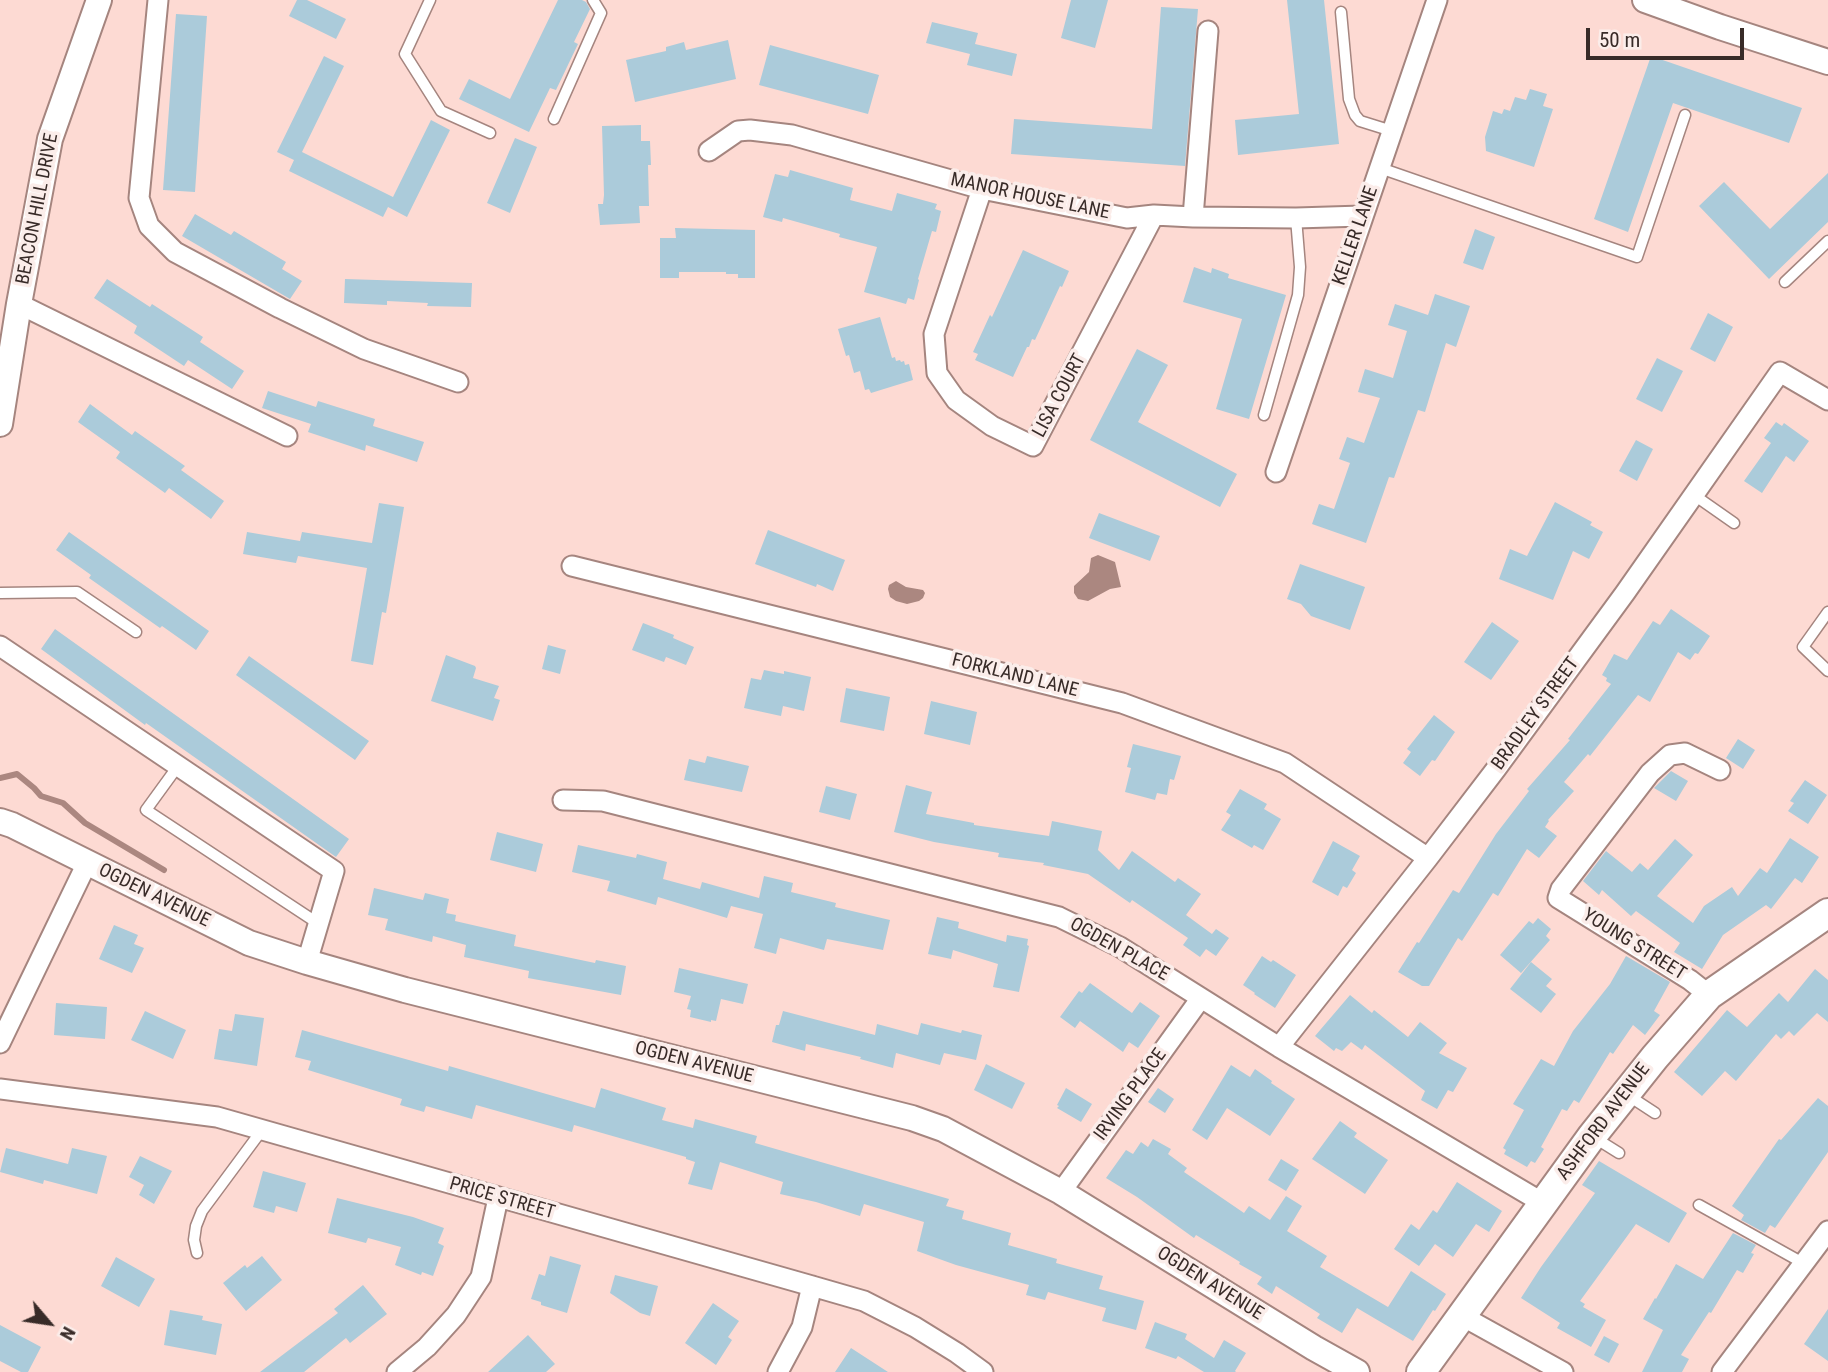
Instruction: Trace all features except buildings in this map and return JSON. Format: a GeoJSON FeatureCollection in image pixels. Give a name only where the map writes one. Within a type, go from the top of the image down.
{"type":"FeatureCollection","features":[{"type":"Feature","properties":{"kind":"main road","name":"ASHFORD AVENUE"},"geometry":{"type":"LineString","coordinates":[[1421,1372],[1592,1136],[1709,995],[1828,913]]}},
{"type":"Feature","properties":{"kind":"street","name":"BEACON HILL DRIVE"},"geometry":{"type":"LineString","coordinates":[[1,410],[50,139],[99,0]]}},
{"type":"Feature","properties":{"kind":"street"},"geometry":{"type":"LineString","coordinates":[[158,0],[139,198],[149,226],[176,252],[280,308],[364,349],[458,382]]}},
{"type":"Feature","properties":{"kind":"street","name":"KELLER LANE"},"geometry":{"type":"LineString","coordinates":[[1276,472],[1437,0]]}},
{"type":"Feature","properties":{"kind":"street"},"geometry":{"type":"LineString","coordinates":[[1645,0],[1828,62]]}},
{"type":"Feature","properties":{"kind":"street"},"geometry":{"type":"LineString","coordinates":[[1193,217],[1208,31]]}},
{"type":"Feature","properties":{"kind":"street","name":"MANOR HOUSE LANE"},"geometry":{"type":"LineString","coordinates":[[709,151],[738,131],[782,134],[982,189],[1127,218],[1154,215],[1296,218],[1362,216]]}},
{"type":"Feature","properties":{"kind":"street","name":"LISA COURT"},"geometry":{"type":"LineString","coordinates":[[982,189],[934,334],[937,373],[956,400],[992,426],[1033,446],[1154,215]]}},
{"type":"Feature","properties":{"kind":"street"},"geometry":{"type":"LineString","coordinates":[[19,304],[287,436]]}},
{"type":"Feature","properties":{"kind":"street","name":"BRADLEY STREET"},"geometry":{"type":"LineString","coordinates":[[1279,1047],[1428,858],[1598,629],[1780,372],[1828,400]]}},
{"type":"Feature","properties":{"kind":"street","name":"FORKLAND LANE"},"geometry":{"type":"LineString","coordinates":[[572,566],[1122,703],[1285,763],[1428,858]]}},
{"type":"Feature","properties":{"kind":"street"},"geometry":{"type":"LineString","coordinates":[[0,646],[334,871],[307,962]]}},
{"type":"Feature","properties":{"kind":"street","name":"YOUNG STREET"},"geometry":{"type":"LineString","coordinates":[[1709,995],[1690,980],[1558,898],[1561,889],[1650,773],[1670,755],[1685,753],[1720,770]]}},
{"type":"Feature","properties":{"kind":"street","name":"OGDEN PLACE"},"geometry":{"type":"LineString","coordinates":[[563,800],[603,801],[1059,917],[1120,947],[1279,1047],[1543,1203]]}},
{"type":"Feature","properties":{"kind":"street","name":"OGDEN AVENUE"},"geometry":{"type":"LineString","coordinates":[[0,821],[249,943],[307,962],[431,997],[912,1118],[943,1129],[1060,1192],[1357,1372]]}},
{"type":"Feature","properties":{"kind":"street"},"geometry":{"type":"LineString","coordinates":[[0,1043],[87,863]]}},
{"type":"Feature","properties":{"kind":"street","name":"IRVING PLACE"},"geometry":{"type":"LineString","coordinates":[[1060,1192],[1201,998]]}},
{"type":"Feature","properties":{"kind":"street","name":"PRICE STREET"},"geometry":{"type":"LineString","coordinates":[[0,1089],[217,1117],[812,1286],[864,1301],[915,1326],[983,1372]]}},
{"type":"Feature","properties":{"kind":"street"},"geometry":{"type":"LineString","coordinates":[[397,1372],[427,1347],[456,1315],[481,1277],[498,1198]]}},
{"type":"Feature","properties":{"kind":"street"},"geometry":{"type":"LineString","coordinates":[[1722,1372],[1828,1231]]}},
{"type":"Feature","properties":{"kind":"street"},"geometry":{"type":"LineString","coordinates":[[778,1372],[802,1327],[812,1286]]}},
{"type":"Feature","properties":{"kind":"street"},"geometry":{"type":"LineString","coordinates":[[1462,1317],[1563,1372]]}},
{"type":"Feature","properties":{"kind":"lane"},"geometry":{"type":"LineString","coordinates":[[430,0],[405,54],[442,111],[491,134]]}},
{"type":"Feature","properties":{"kind":"lane"},"geometry":{"type":"LineString","coordinates":[[554,119],[601,13],[593,0]]}},
{"type":"Feature","properties":{"kind":"lane"},"geometry":{"type":"LineString","coordinates":[[1340,12],[1349,99],[1355,115],[1360,121],[1392,131]]}},
{"type":"Feature","properties":{"kind":"lane"},"geometry":{"type":"LineString","coordinates":[[1380,168],[1637,257],[1685,115]]}},
{"type":"Feature","properties":{"kind":"lane"},"geometry":{"type":"LineString","coordinates":[[1264,415],[1298,295],[1300,267],[1296,218]]}},
{"type":"Feature","properties":{"kind":"lane"},"geometry":{"type":"LineString","coordinates":[[1784,282],[1828,241]]}},
{"type":"Feature","properties":{"kind":"lane"},"geometry":{"type":"LineString","coordinates":[[1694,495],[1734,523]]}},
{"type":"Feature","properties":{"kind":"lane"},"geometry":{"type":"LineString","coordinates":[[0,593],[77,592],[136,632]]}},
{"type":"Feature","properties":{"kind":"lane"},"geometry":{"type":"LineString","coordinates":[[1828,612],[1803,647],[1828,671]]}},
{"type":"Feature","properties":{"kind":"lane"},"geometry":{"type":"LineString","coordinates":[[178,766],[146,810],[319,924]]}},
{"type":"Feature","properties":{"kind":"lane"},"geometry":{"type":"LineString","coordinates":[[1626,1094],[1655,1112]]}},
{"type":"Feature","properties":{"kind":"lane"},"geometry":{"type":"LineString","coordinates":[[197,1253],[194,1240],[202,1211],[262,1130]]}},
{"type":"Feature","properties":{"kind":"lane"},"geometry":{"type":"LineString","coordinates":[[1592,1136],[1619,1153]]}},
{"type":"Feature","properties":{"kind":"lane"},"geometry":{"type":"LineString","coordinates":[[1699,1205],[1802,1264]]}},
{"type":"Feature","properties":{"kind":"shaded area"},"geometry":{"type":"Polygon","coordinates":[[[1098,555],[1115,562],[1121,587],[1110,589],[1088,601],[1078,599],[1074,586],[1089,572],[1091,558],[1098,555]]]}},
{"type":"Feature","properties":{"kind":"shaded area"},"geometry":{"type":"Polygon","coordinates":[[[896,581],[906,587],[923,590],[923,598],[907,604],[896,601],[890,597],[888,589],[889,585],[896,581]]]}},
{"type":"Feature","properties":{"kind":"waterway"},"geometry":{"type":"LineString","coordinates":[[0,778],[17,774],[41,796],[63,803],[85,823],[164,870]]}}]}
